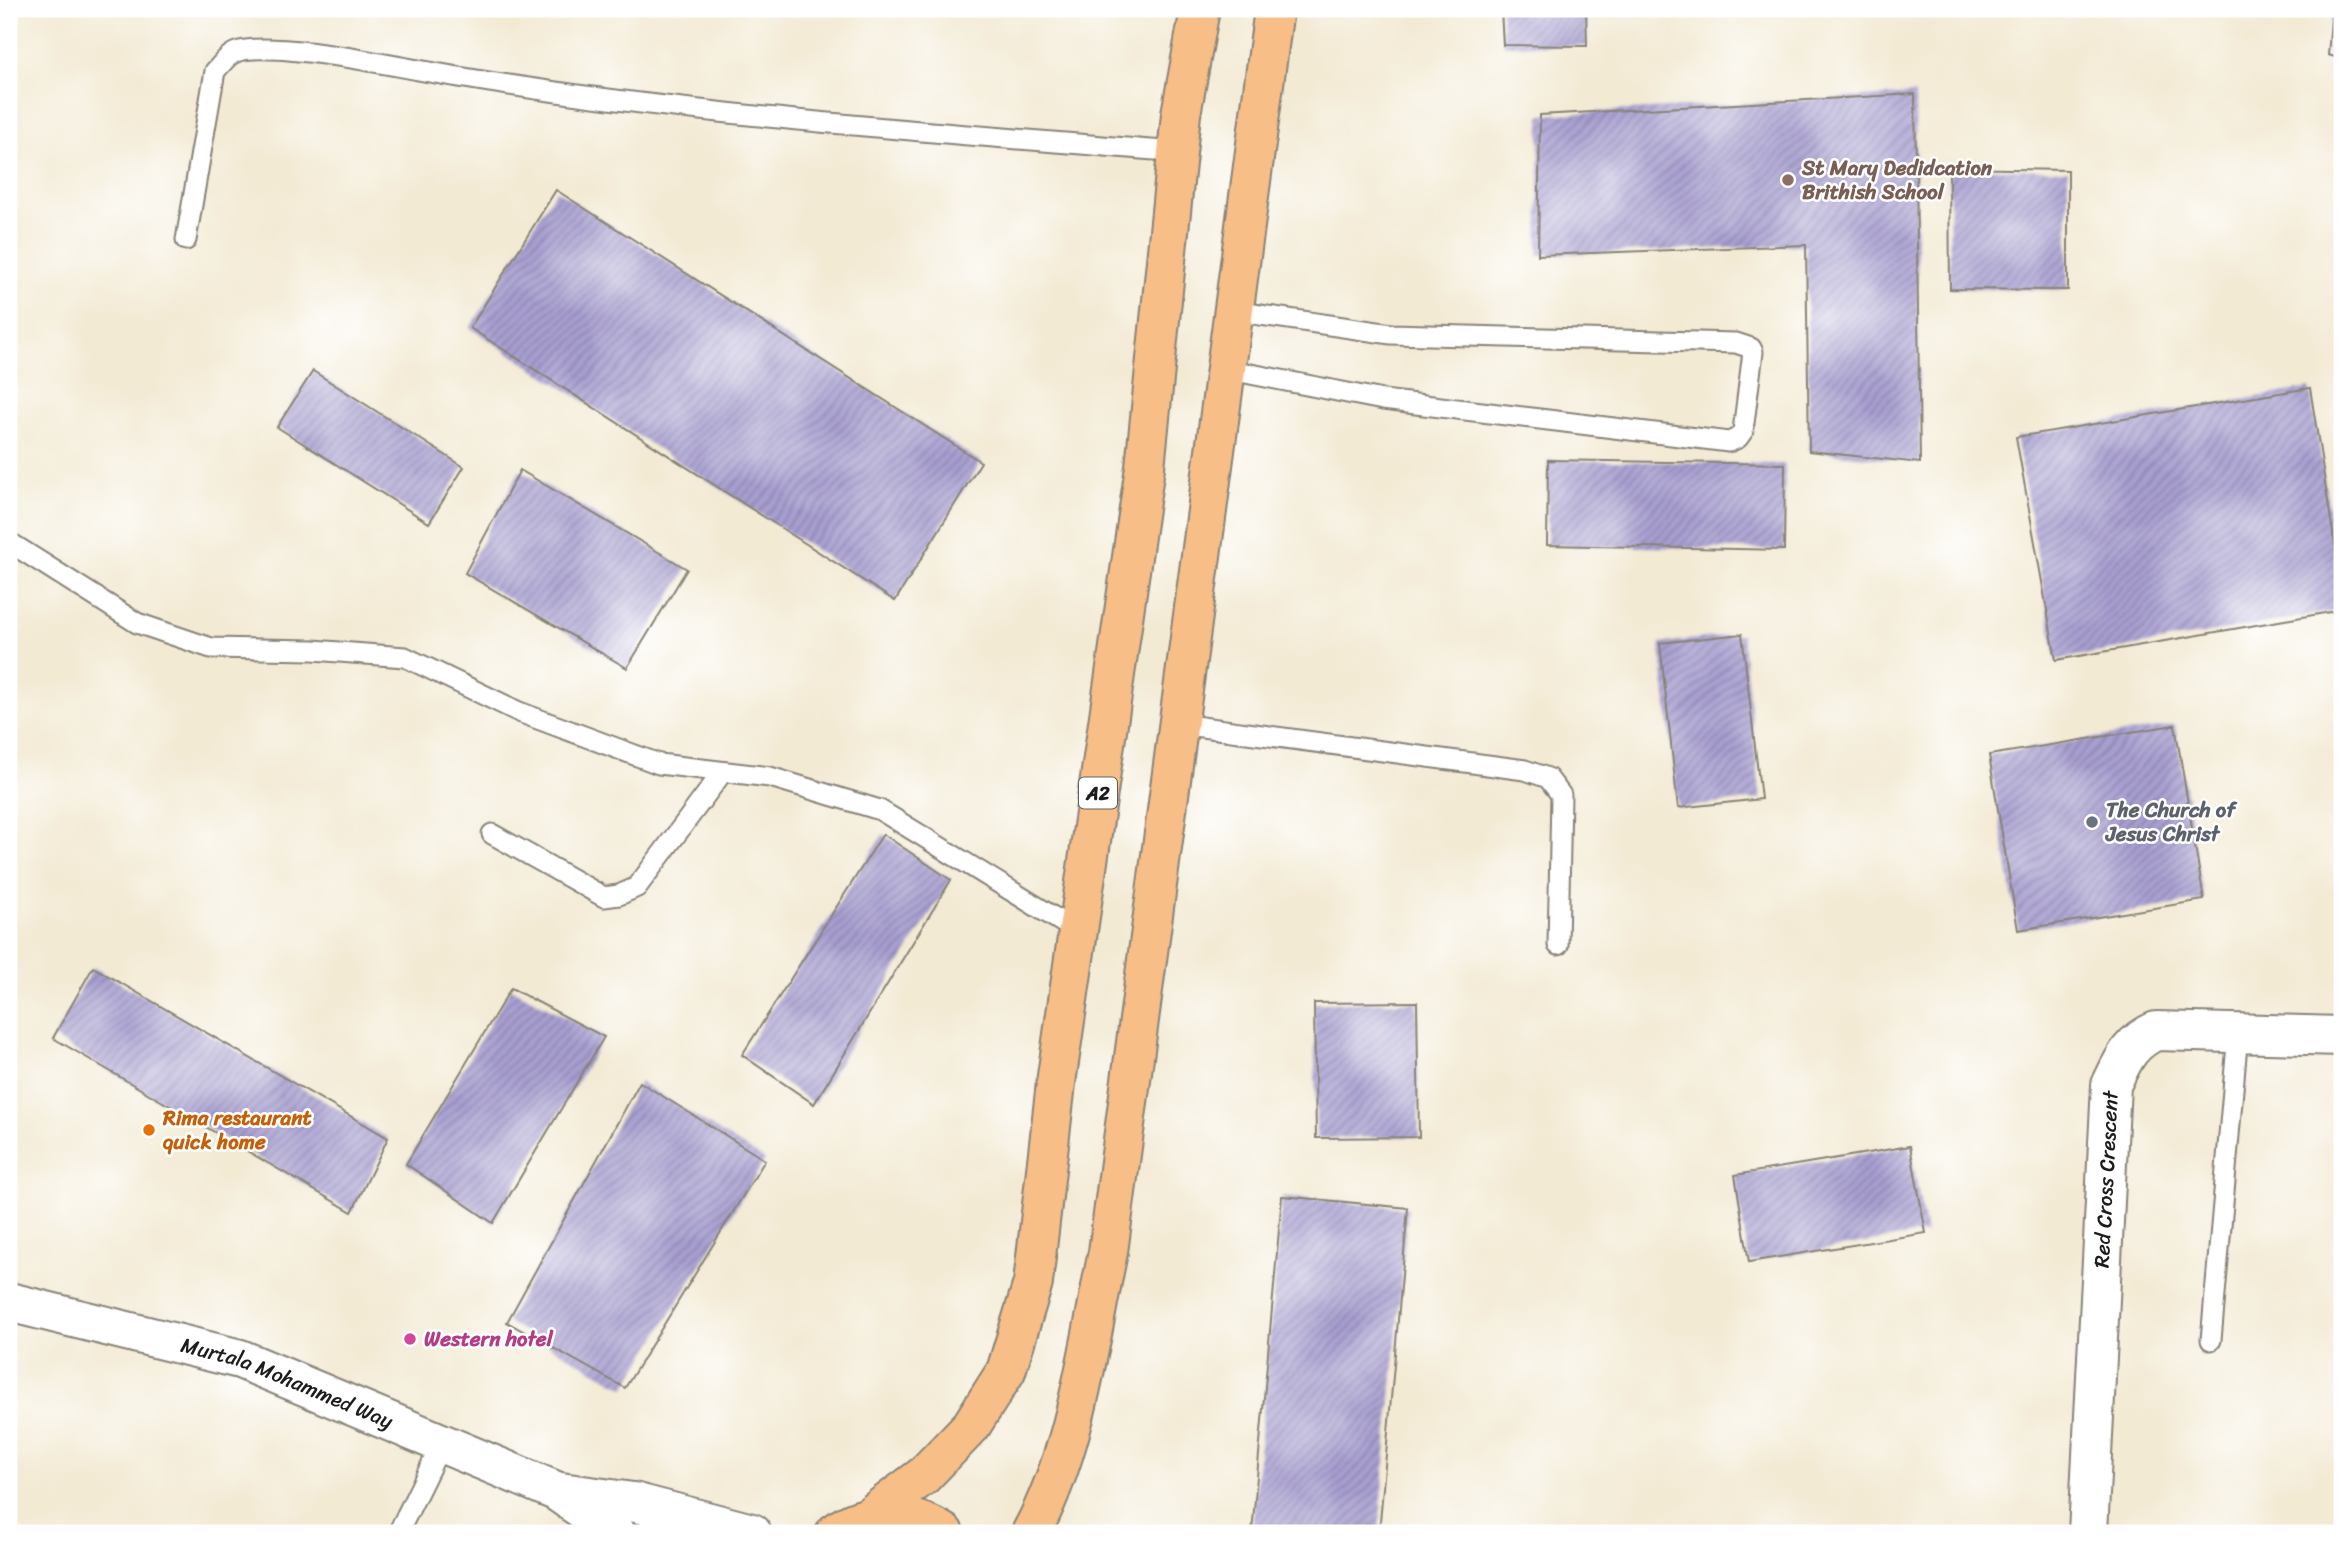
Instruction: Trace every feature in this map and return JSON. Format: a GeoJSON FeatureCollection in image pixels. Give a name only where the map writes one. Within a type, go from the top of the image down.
{"type":"FeatureCollection","features":[{"type":"Feature","properties":{"kind":"highway","name":"A2"},"geometry":{"type":"LineString","coordinates":[[851,1526],[923,1476],[971,1426],[1006,1371],[1033,1283],[1056,1083],[1144,467],[1177,152],[1200,9]]}},
{"type":"Feature","properties":{"kind":"highway"},"geometry":{"type":"LineString","coordinates":[[1031,1533],[1045,1508],[1074,1423],[1108,1252],[1274,9]]}},
{"type":"Feature","properties":{"kind":"highway","name":"A2"},"geometry":{"type":"LineString","coordinates":[[851,1526],[897,1515],[928,1523],[944,1533]]}},
{"type":"Feature","properties":{"kind":"street","name":"Red Cross Crescent"},"geometry":{"type":"LineString","coordinates":[[2088,1533],[2111,1085],[2128,1050],[2141,1038],[2157,1031],[2342,1036]]}},
{"type":"Feature","properties":{"kind":"street","name":"Murtala Mohammed Way"},"geometry":{"type":"LineString","coordinates":[[9,1302],[240,1359],[556,1491]]}},
{"type":"Feature","properties":{"kind":"street"},"geometry":{"type":"LineString","coordinates":[[556,1491],[616,1533]]}},
{"type":"Feature","properties":{"kind":"street"},"geometry":{"type":"LineString","coordinates":[[556,1491],[633,1502],[752,1533]]}},
{"type":"Feature","properties":{"kind":"lane"},"geometry":{"type":"LineString","coordinates":[[186,240],[215,71],[234,53],[267,49],[373,62],[478,82],[609,101],[755,117],[1177,152]]}},
{"type":"Feature","properties":{"kind":"lane"},"geometry":{"type":"LineString","coordinates":[[1225,369],[1383,400],[1729,442],[1738,438],[1744,430],[1753,352],[1736,343],[1391,334],[1233,311]]}},
{"type":"Feature","properties":{"kind":"lane"},"geometry":{"type":"LineString","coordinates":[[9,542],[137,623],[211,648],[313,650],[405,657],[519,712],[646,759],[722,773],[770,777],[880,810],[1078,932]]}},
{"type":"Feature","properties":{"kind":"lane"},"geometry":{"type":"LineString","coordinates":[[1180,724],[1525,770],[1548,778],[1561,795],[1558,945]]}},
{"type":"Feature","properties":{"kind":"lane"},"geometry":{"type":"LineString","coordinates":[[492,834],[604,897],[620,895],[638,887],[722,773]]}},
{"type":"Feature","properties":{"kind":"lane"},"geometry":{"type":"LineString","coordinates":[[2211,1340],[2238,1033]]}},
{"type":"Feature","properties":{"kind":"lane"},"geometry":{"type":"LineString","coordinates":[[398,1533],[442,1443]]}},
{"type":"Feature","properties":{"kind":"building"},"geometry":{"type":"Polygon","coordinates":[[[1501,9],[1586,9],[1587,46],[1503,45],[1501,9]]]}},
{"type":"Feature","properties":{"kind":"building"},"geometry":{"type":"Polygon","coordinates":[[[2332,9],[2342,9],[2342,59],[2328,55],[2332,9]]]}},
{"type":"Feature","properties":{"kind":"building"},"geometry":{"type":"Polygon","coordinates":[[[1915,94],[1920,463],[1809,451],[1806,245],[1538,255],[1540,115],[1915,94]]]}},
{"type":"Feature","properties":{"kind":"building"},"geometry":{"type":"Polygon","coordinates":[[[1949,168],[2068,170],[2068,290],[1950,289],[1949,168]]]}},
{"type":"Feature","properties":{"kind":"building"},"geometry":{"type":"Polygon","coordinates":[[[556,190],[981,462],[895,601],[470,328],[556,190]]]}},
{"type":"Feature","properties":{"kind":"building"},"geometry":{"type":"Polygon","coordinates":[[[313,371],[464,467],[429,523],[277,427],[313,371]]]}},
{"type":"Feature","properties":{"kind":"building"},"geometry":{"type":"Polygon","coordinates":[[[2310,388],[2342,590],[2342,610],[2056,660],[2016,437],[2310,388]]]}},
{"type":"Feature","properties":{"kind":"building"},"geometry":{"type":"Polygon","coordinates":[[[1548,460],[1785,464],[1784,550],[1547,545],[1548,460]]]}},
{"type":"Feature","properties":{"kind":"building"},"geometry":{"type":"Polygon","coordinates":[[[520,470],[687,569],[627,668],[465,573],[520,470]]]}},
{"type":"Feature","properties":{"kind":"building"},"geometry":{"type":"Polygon","coordinates":[[[1742,634],[1761,799],[1678,808],[1660,643],[1742,634]]]}},
{"type":"Feature","properties":{"kind":"building"},"geometry":{"type":"Polygon","coordinates":[[[2175,725],[2204,900],[2018,930],[1989,755],[2175,725]]]}},
{"type":"Feature","properties":{"kind":"building"},"geometry":{"type":"Polygon","coordinates":[[[883,834],[951,880],[814,1104],[742,1055],[883,834]]]}},
{"type":"Feature","properties":{"kind":"building"},"geometry":{"type":"Polygon","coordinates":[[[93,967],[388,1138],[352,1212],[53,1038],[93,967]]]}},
{"type":"Feature","properties":{"kind":"building"},"geometry":{"type":"Polygon","coordinates":[[[511,988],[604,1037],[493,1223],[406,1164],[511,988]]]}},
{"type":"Feature","properties":{"kind":"building"},"geometry":{"type":"Polygon","coordinates":[[[1417,1002],[1419,1137],[1316,1138],[1314,1003],[1417,1002]]]}},
{"type":"Feature","properties":{"kind":"building"},"geometry":{"type":"Polygon","coordinates":[[[640,1082],[765,1160],[625,1388],[507,1322],[640,1082]]]}},
{"type":"Feature","properties":{"kind":"building"},"geometry":{"type":"Polygon","coordinates":[[[1910,1146],[1926,1233],[1749,1262],[1735,1175],[1910,1146]]]}},
{"type":"Feature","properties":{"kind":"building"},"geometry":{"type":"Polygon","coordinates":[[[1282,1196],[1408,1208],[1379,1533],[1252,1533],[1282,1196]]]}},
{"type":"Feature","properties":{"kind":"place","name":"St Mary Dedidcation Brithish School"},"geometry":{"type":"Point","coordinates":[1788,180]}},
{"type":"Feature","properties":{"kind":"place","name":"The Church of Jesus Christ"},"geometry":{"type":"Point","coordinates":[2092,822]}},
{"type":"Feature","properties":{"kind":"place","name":"Rima restaurant quick home"},"geometry":{"type":"Point","coordinates":[149,1130]}},
{"type":"Feature","properties":{"kind":"place","name":"Western hotel"},"geometry":{"type":"Point","coordinates":[410,1339]}}]}
